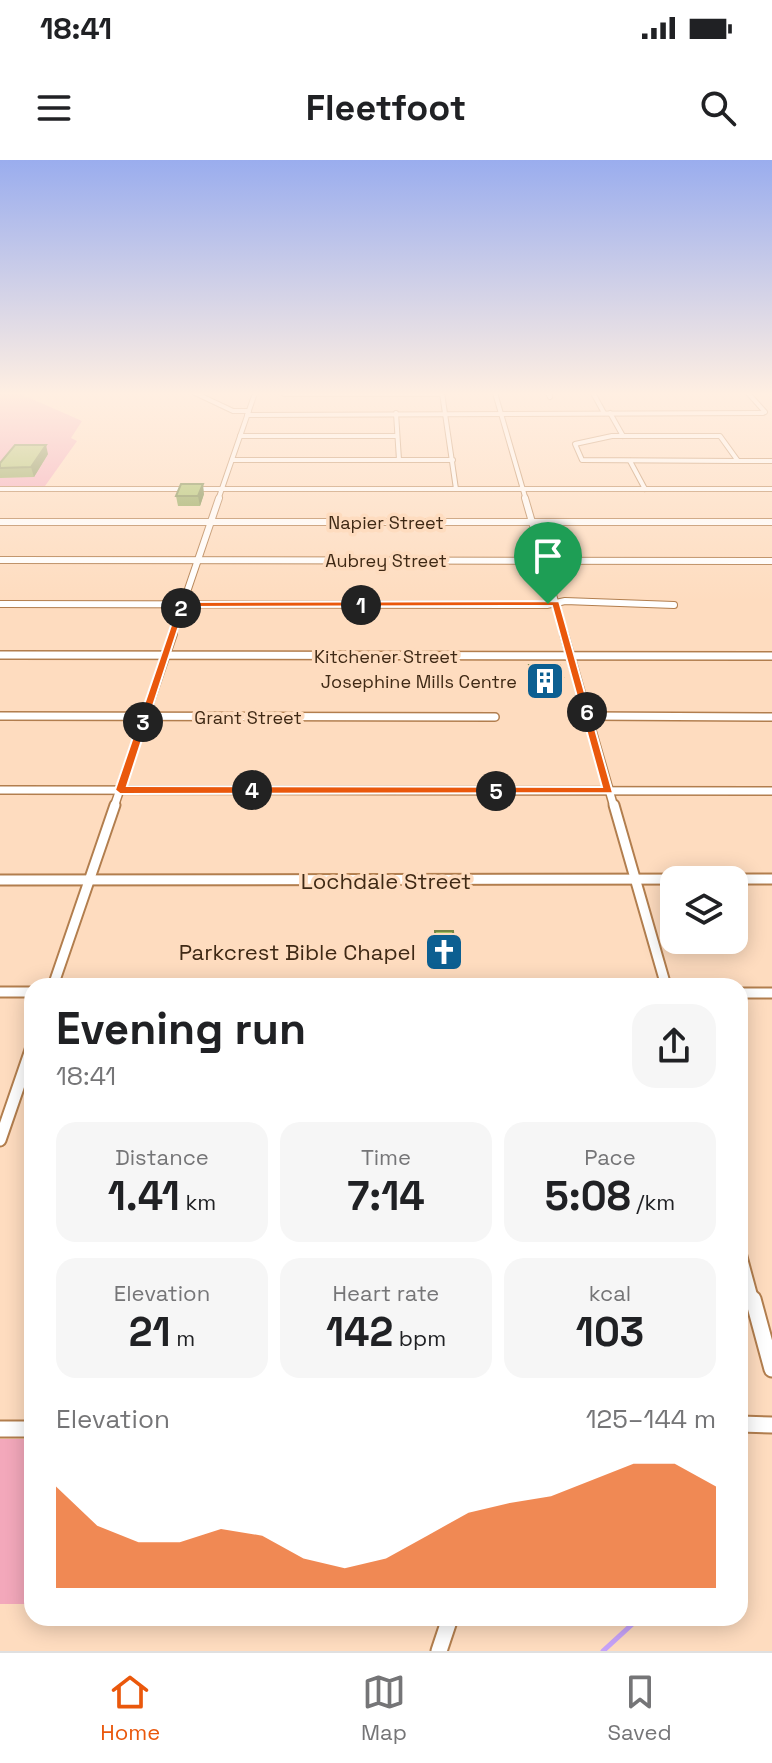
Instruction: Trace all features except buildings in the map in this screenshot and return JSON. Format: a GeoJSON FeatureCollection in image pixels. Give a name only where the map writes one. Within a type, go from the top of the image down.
{"type":"FeatureCollection","features":[{"type":"Feature","properties":{"kind":"street"},"geometry":{"type":"LineString","coordinates":[[56,978],[231,463]]}},
{"type":"Feature","properties":{"kind":"street"},"geometry":{"type":"LineString","coordinates":[[453,463],[456,489]]}},
{"type":"Feature","properties":{"kind":"street"},"geometry":{"type":"LineString","coordinates":[[515,463],[664,978]]}},
{"type":"Feature","properties":{"kind":"street"},"geometry":{"type":"LineString","coordinates":[[631,463],[645,489]]}},
{"type":"Feature","properties":{"kind":"street"},"geometry":{"type":"LineString","coordinates":[[0,489],[772,489]]}},
{"type":"Feature","properties":{"kind":"street","name":"Napier Street"},"geometry":{"type":"LineString","coordinates":[[0,522],[772,522]]}},
{"type":"Feature","properties":{"kind":"street","name":"Aubrey Street"},"geometry":{"type":"LineString","coordinates":[[0,560],[772,561]]}},
{"type":"Feature","properties":{"kind":"street"},"geometry":{"type":"LineString","coordinates":[[0,604],[603,601],[674,605]]}},
{"type":"Feature","properties":{"kind":"street","name":"Kitchener Street"},"geometry":{"type":"LineString","coordinates":[[0,655],[772,656]]}},
{"type":"Feature","properties":{"kind":"street","name":"Grant Street"},"geometry":{"type":"LineString","coordinates":[[0,716],[495,717]]}},
{"type":"Feature","properties":{"kind":"street"},"geometry":{"type":"LineString","coordinates":[[588,716],[772,717]]}},
{"type":"Feature","properties":{"kind":"street"},"geometry":{"type":"LineString","coordinates":[[0,790],[772,791]]}},
{"type":"Feature","properties":{"kind":"street","name":"Lochdale Street"},"geometry":{"type":"LineString","coordinates":[[0,880],[561,882],[772,879]]}},
{"type":"Feature","properties":{"kind":"street"},"geometry":{"type":"LineString","coordinates":[[0,992],[24,992]]}},
{"type":"Feature","properties":{"kind":"street"},"geometry":{"type":"LineString","coordinates":[[748,993],[772,993]]}},
{"type":"Feature","properties":{"kind":"street"},"geometry":{"type":"LineString","coordinates":[[0,1138],[24,1070]]}},
{"type":"Feature","properties":{"kind":"street"},"geometry":{"type":"LineString","coordinates":[[748,1282],[772,1369]]}},
{"type":"Feature","properties":{"kind":"street"},"geometry":{"type":"LineString","coordinates":[[748,1424],[772,1425]]}},
{"type":"Feature","properties":{"kind":"street"},"geometry":{"type":"LineString","coordinates":[[0,1429],[24,1429]]}},
{"type":"Feature","properties":{"kind":"street"},"geometry":{"type":"LineString","coordinates":[[439,1651],[447,1626]]}},
{"type":"Feature","properties":{"kind":"shaded area"},"geometry":{"type":"Polygon","coordinates":[[[0,463],[62,463],[45,486],[0,487],[0,463]]]}},
{"type":"Feature","properties":{"kind":"shaded area"},"geometry":{"type":"Polygon","coordinates":[[[0,1439],[24,1439],[24,1604],[0,1604],[0,1439]]]}},
{"type":"Feature","properties":{"kind":"waterway"},"geometry":{"type":"LineString","coordinates":[[603,1651],[630,1626]]}},
{"type":"Feature","properties":{"kind":"place","name":"Josephine Mills Centre"},"geometry":{"type":"Point","coordinates":[545,681]}},
{"type":"Feature","properties":{"kind":"place","name":"Parkcrest Bible Chapel"},"geometry":{"type":"Point","coordinates":[444,952]}},
{"type":"Feature","properties":{"kind":"route"},"geometry":{"type":"LineString","coordinates":[[556,603],[609,791],[120,790],[182,604],[548,604],[556,603]]}}]}
